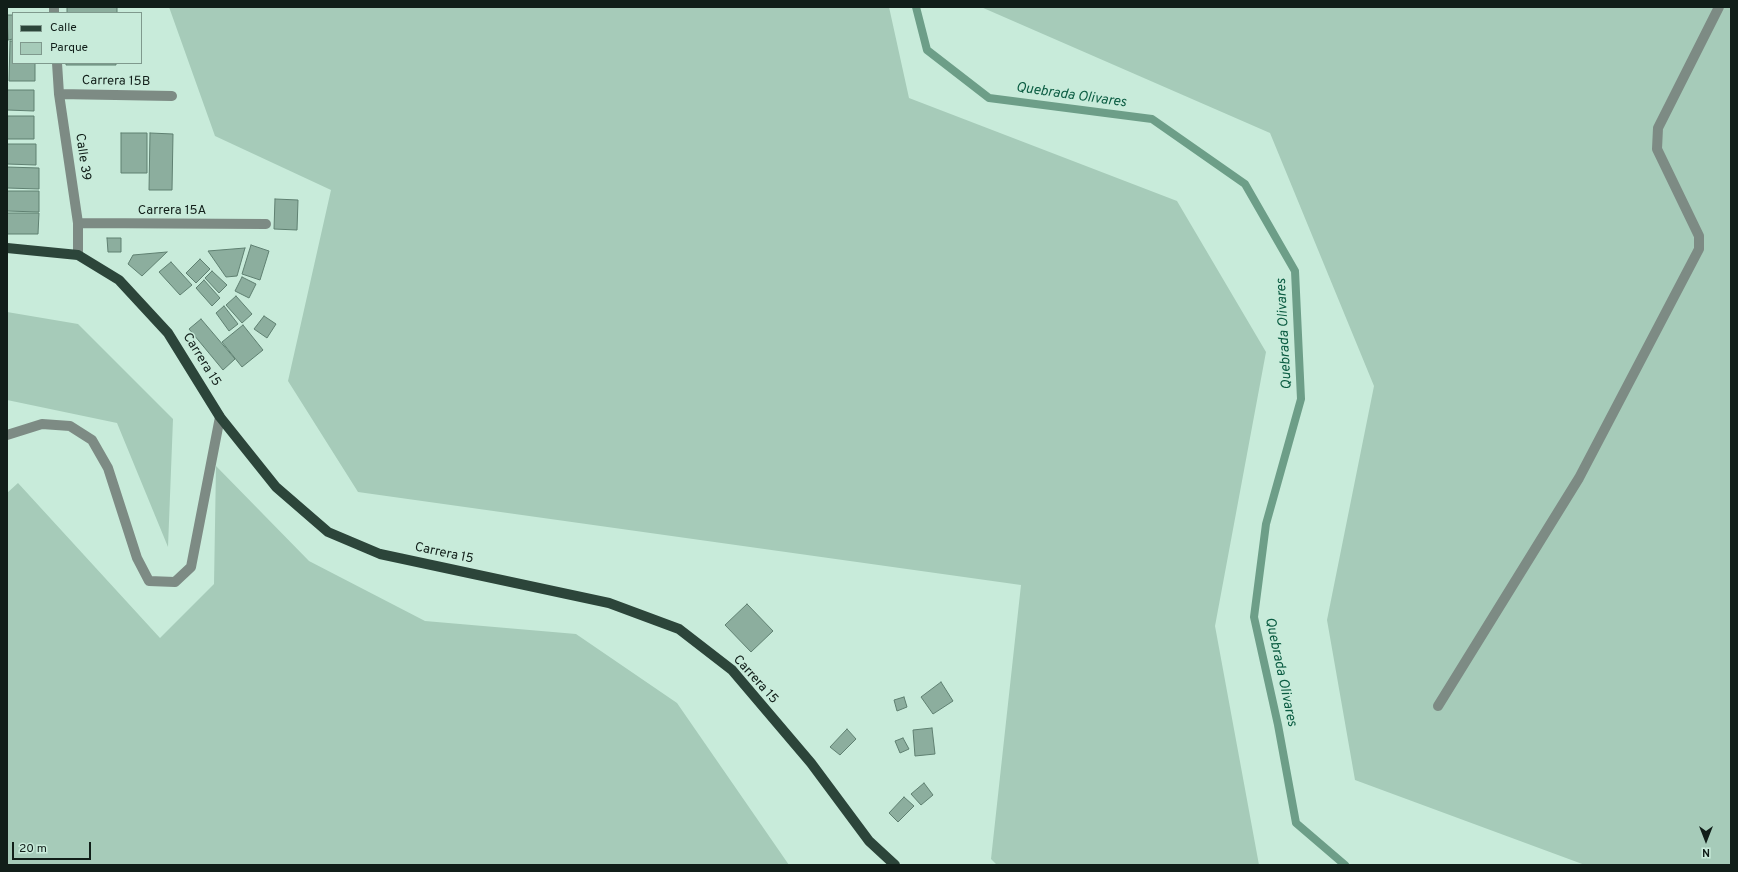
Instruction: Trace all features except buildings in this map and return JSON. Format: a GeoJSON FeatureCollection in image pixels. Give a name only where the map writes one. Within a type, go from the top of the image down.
{"type":"FeatureCollection","features":[{"type":"Feature","properties":{"kind":"main road","name":"Carrera 15"},"geometry":{"type":"LineString","coordinates":[[7,248],[78,255],[119,280],[168,333],[220,416],[276,487],[328,532],[380,554],[608,603],[679,629],[732,670],[811,763],[869,841],[895,865]]}},
{"type":"Feature","properties":{"kind":"street"},"geometry":{"type":"LineString","coordinates":[[1438,706],[1579,478],[1699,249],[1699,236],[1657,149],[1658,128],[1719,7]]}},
{"type":"Feature","properties":{"kind":"street","name":"Calle 39"},"geometry":{"type":"LineString","coordinates":[[57,64],[59,94],[78,223],[78,255]]}},
{"type":"Feature","properties":{"kind":"street","name":"Carrera 15B"},"geometry":{"type":"LineString","coordinates":[[59,94],[172,96]]}},
{"type":"Feature","properties":{"kind":"street","name":"Carrera 15A"},"geometry":{"type":"LineString","coordinates":[[78,223],[266,224]]}},
{"type":"Feature","properties":{"kind":"street"},"geometry":{"type":"LineString","coordinates":[[7,435],[42,424],[70,426],[92,440],[108,468],[137,558],[149,581],[175,582],[191,567],[220,416]]}},
{"type":"Feature","properties":{"kind":"green space"},"geometry":{"type":"Polygon","coordinates":[[[169,7],[889,7],[909,98],[1177,201],[1266,352],[1215,626],[1259,865],[997,865],[991,859],[1021,585],[358,492],[288,381],[331,190],[215,136],[169,7]]]}},
{"type":"Feature","properties":{"kind":"green space"},"geometry":{"type":"Polygon","coordinates":[[[981,7],[1731,7],[1731,865],[1585,865],[1355,780],[1327,620],[1374,386],[1270,133],[981,7]]]}},
{"type":"Feature","properties":{"kind":"green space"},"geometry":{"type":"Polygon","coordinates":[[[7,312],[78,324],[173,419],[168,547],[117,423],[7,400],[7,312]]]}},
{"type":"Feature","properties":{"kind":"green space"},"geometry":{"type":"Polygon","coordinates":[[[216,466],[309,561],[425,621],[576,634],[677,703],[789,865],[7,865],[7,493],[18,483],[160,638],[214,584],[216,466]]]}},
{"type":"Feature","properties":{"kind":"waterway","name":"Quebrada Olivares"},"geometry":{"type":"LineString","coordinates":[[916,7],[927,50],[989,98],[1152,119],[1245,184],[1295,271],[1301,399],[1266,524],[1254,617],[1278,725],[1296,823],[1345,865]]}}]}
